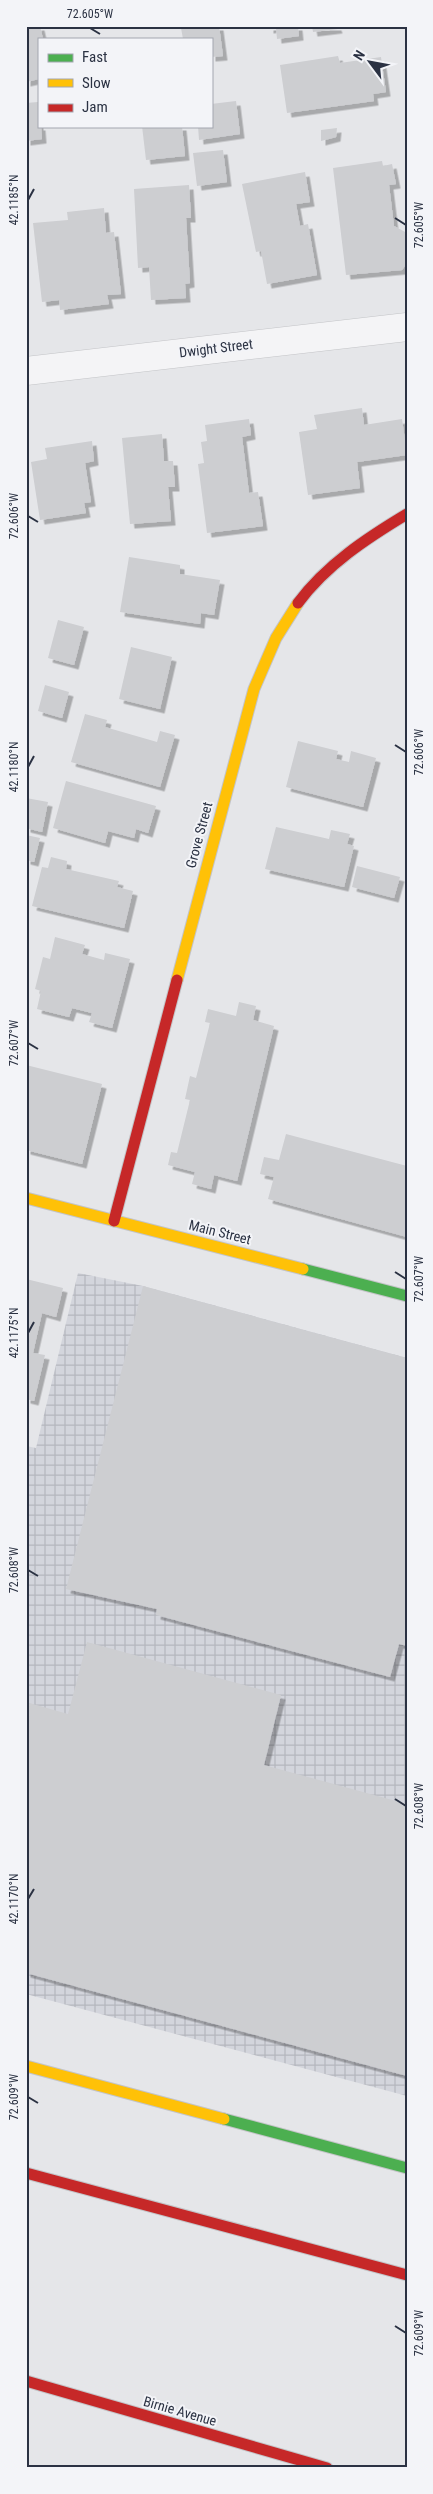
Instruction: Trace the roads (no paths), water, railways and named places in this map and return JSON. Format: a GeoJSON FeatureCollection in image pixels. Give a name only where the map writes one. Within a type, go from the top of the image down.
{"type":"FeatureCollection","features":[{"type":"Feature","properties":{"kind":"main road","name":"Grove Street"},"geometry":{"type":"LineString","coordinates":[[114,1221],[254,689],[278,634],[293,609],[312,586],[356,547],[407,514]]}},
{"type":"Feature","properties":{"kind":"main road","name":"Main Street"},"geometry":{"type":"LineString","coordinates":[[26,1198],[407,1296]]}},
{"type":"Feature","properties":{"kind":"main road"},"geometry":{"type":"LineString","coordinates":[[26,2066],[407,2168]]}},
{"type":"Feature","properties":{"kind":"main road"},"geometry":{"type":"LineString","coordinates":[[26,2172],[407,2274]]}},
{"type":"Feature","properties":{"kind":"main road","name":"Birnie Avenue"},"geometry":{"type":"LineString","coordinates":[[26,2381],[327,2468]]}},
{"type":"Feature","properties":{"kind":"street","name":"Dwight Street"},"geometry":{"type":"LineString","coordinates":[[26,371],[407,327]]}}]}
